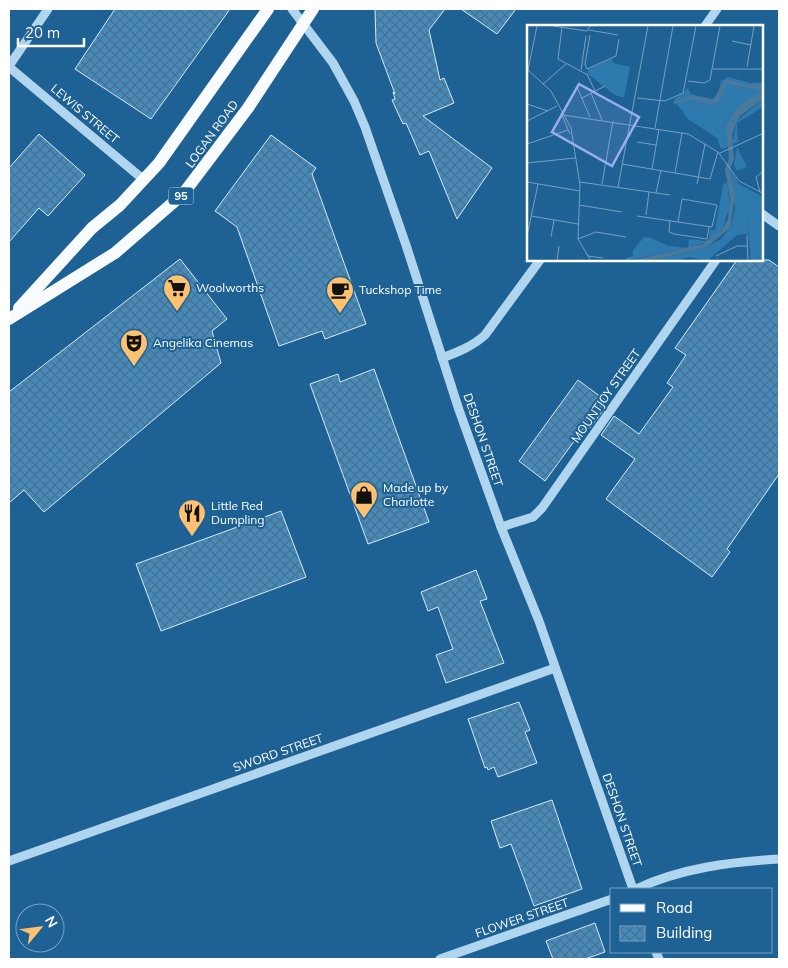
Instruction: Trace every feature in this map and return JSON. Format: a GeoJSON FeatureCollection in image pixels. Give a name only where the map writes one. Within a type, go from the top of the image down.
{"type":"FeatureCollection","features":[{"type":"Feature","properties":{"kind":"main road","name":"LOGAN ROAD"},"geometry":{"type":"LineString","coordinates":[[9,319],[92,228],[120,205],[165,156],[268,9]]}},
{"type":"Feature","properties":{"kind":"main road","name":"LOGAN ROAD"},"geometry":{"type":"LineString","coordinates":[[9,319],[114,253],[182,194],[248,108],[314,9]]}},
{"type":"Feature","properties":{"kind":"street"},"geometry":{"type":"LineString","coordinates":[[9,67],[48,9]]}},
{"type":"Feature","properties":{"kind":"street","name":"DESHON STREET"},"geometry":{"type":"LineString","coordinates":[[292,9],[343,79],[365,127],[406,245],[459,410],[501,528],[539,622],[634,888]]}},
{"type":"Feature","properties":{"kind":"street"},"geometry":{"type":"LineString","coordinates":[[706,25],[717,9]]}},
{"type":"Feature","properties":{"kind":"street","name":"LEWIS STREET"},"geometry":{"type":"LineString","coordinates":[[9,67],[144,180]]}},
{"type":"Feature","properties":{"kind":"street"},"geometry":{"type":"LineString","coordinates":[[763,215],[779,226]]}},
{"type":"Feature","properties":{"kind":"street"},"geometry":{"type":"LineString","coordinates":[[442,358],[464,350],[485,334],[539,261]]}},
{"type":"Feature","properties":{"kind":"street","name":"MOUNTJOY STREET"},"geometry":{"type":"LineString","coordinates":[[501,528],[533,517],[542,508],[715,261]]}},
{"type":"Feature","properties":{"kind":"street","name":"SWORD STREET"},"geometry":{"type":"LineString","coordinates":[[9,860],[555,668]]}},
{"type":"Feature","properties":{"kind":"street"},"geometry":{"type":"LineString","coordinates":[[636,888],[653,881],[716,865],[737,861],[779,859]]}},
{"type":"Feature","properties":{"kind":"street","name":"FLOWER STREET"},"geometry":{"type":"LineString","coordinates":[[440,959],[610,900]]}},
{"type":"Feature","properties":{"kind":"building"},"geometry":{"type":"Polygon","coordinates":[[[115,9],[230,9],[151,119],[75,69],[115,9]]]}},
{"type":"Feature","properties":{"kind":"building"},"geometry":{"type":"Polygon","coordinates":[[[375,9],[445,9],[429,30],[440,80],[444,78],[454,103],[423,116],[492,168],[457,219],[429,151],[420,155],[406,123],[403,124],[392,100],[395,99],[393,92],[395,94],[376,43],[375,9]]]}},
{"type":"Feature","properties":{"kind":"building"},"geometry":{"type":"Polygon","coordinates":[[[461,9],[516,9],[497,34],[461,9]]]}},
{"type":"Feature","properties":{"kind":"building"},"geometry":{"type":"Polygon","coordinates":[[[39,134],[85,175],[48,216],[39,208],[9,242],[9,168],[39,134]]]}},
{"type":"Feature","properties":{"kind":"building"},"geometry":{"type":"Polygon","coordinates":[[[271,135],[316,168],[312,174],[366,324],[325,339],[322,331],[279,346],[237,227],[215,211],[271,135]]]}},
{"type":"Feature","properties":{"kind":"building"},"geometry":{"type":"Polygon","coordinates":[[[180,259],[227,319],[212,331],[221,363],[44,512],[24,490],[9,503],[9,392],[180,259]]]}},
{"type":"Feature","properties":{"kind":"building"},"geometry":{"type":"Polygon","coordinates":[[[769,260],[779,267],[779,474],[727,549],[730,552],[712,577],[606,499],[635,459],[601,435],[614,416],[639,434],[673,387],[667,383],[686,355],[675,348],[736,261],[769,260]]]}},
{"type":"Feature","properties":{"kind":"building"},"geometry":{"type":"Polygon","coordinates":[[[374,369],[429,522],[368,544],[310,384],[338,374],[340,382],[374,369]]]}},
{"type":"Feature","properties":{"kind":"building"},"geometry":{"type":"Polygon","coordinates":[[[578,380],[605,400],[600,406],[604,409],[590,428],[586,425],[545,481],[519,461],[578,380]]]}},
{"type":"Feature","properties":{"kind":"building"},"geometry":{"type":"Polygon","coordinates":[[[281,511],[306,577],[161,631],[136,564],[281,511]]]}},
{"type":"Feature","properties":{"kind":"building"},"geometry":{"type":"Polygon","coordinates":[[[476,570],[487,599],[480,601],[504,663],[446,683],[436,655],[453,649],[438,607],[428,611],[421,592],[476,570]]]}},
{"type":"Feature","properties":{"kind":"building"},"geometry":{"type":"Polygon","coordinates":[[[519,702],[530,730],[525,732],[537,763],[498,777],[494,767],[488,770],[487,767],[485,768],[468,719],[519,702]]]}},
{"type":"Feature","properties":{"kind":"building"},"geometry":{"type":"Polygon","coordinates":[[[552,800],[582,889],[534,906],[511,844],[500,848],[491,821],[552,800]]]}},
{"type":"Feature","properties":{"kind":"building"},"geometry":{"type":"Polygon","coordinates":[[[595,923],[605,952],[585,959],[553,959],[546,941],[595,923]]]}},
{"type":"Feature","properties":{"kind":"place","name":"Woolworths"},"geometry":{"type":"Point","coordinates":[177,312]}},
{"type":"Feature","properties":{"kind":"place","name":"Tuckshop Time"},"geometry":{"type":"Point","coordinates":[340,314]}},
{"type":"Feature","properties":{"kind":"place","name":"Angelika Cinemas"},"geometry":{"type":"Point","coordinates":[134,367]}},
{"type":"Feature","properties":{"kind":"place","name":"Made up by Charlotte"},"geometry":{"type":"Point","coordinates":[364,519]}},
{"type":"Feature","properties":{"kind":"place","name":"Little Red Dumpling"},"geometry":{"type":"Point","coordinates":[192,537]}}]}
